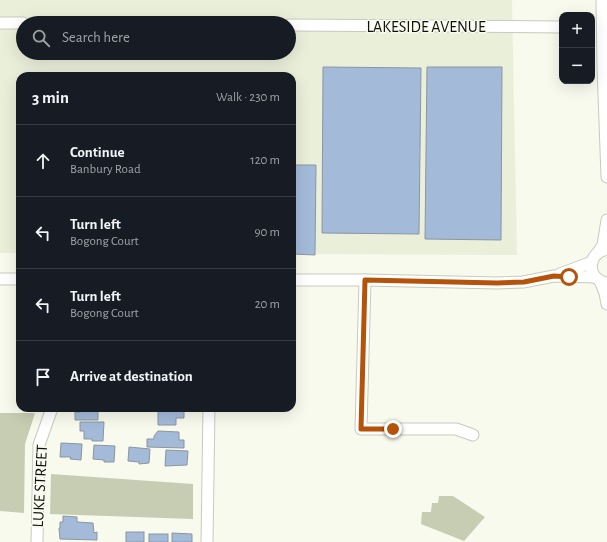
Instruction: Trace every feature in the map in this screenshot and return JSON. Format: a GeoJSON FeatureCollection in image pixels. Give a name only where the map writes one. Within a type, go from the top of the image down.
{"type":"FeatureCollection","features":[{"type":"Feature","properties":{"kind":"street"},"geometry":{"type":"LineString","coordinates":[[602,0],[597,27],[605,67],[607,177]]}},
{"type":"Feature","properties":{"kind":"street"},"geometry":{"type":"LineString","coordinates":[[0,23],[16,23]]}},
{"type":"Feature","properties":{"kind":"street","name":"LAKESIDE AVENUE"},"geometry":{"type":"LineString","coordinates":[[296,25],[559,27]]}},
{"type":"Feature","properties":{"kind":"street"},"geometry":{"type":"LineString","coordinates":[[607,220],[603,244],[592,272],[601,280],[607,304]]}},
{"type":"Feature","properties":{"kind":"street"},"geometry":{"type":"LineString","coordinates":[[296,280],[497,283],[524,282],[554,276],[598,255]]}},
{"type":"Feature","properties":{"kind":"street"},"geometry":{"type":"LineString","coordinates":[[554,276],[601,280]]}},
{"type":"Feature","properties":{"kind":"street"},"geometry":{"type":"LineString","coordinates":[[0,279],[16,279]]}},
{"type":"Feature","properties":{"kind":"street"},"geometry":{"type":"LineString","coordinates":[[365,280],[361,429],[456,429],[473,436]]}},
{"type":"Feature","properties":{"kind":"street","name":"LUKE STREET"},"geometry":{"type":"LineString","coordinates":[[37,542],[39,445],[51,412]]}},
{"type":"Feature","properties":{"kind":"street"},"geometry":{"type":"LineString","coordinates":[[207,542],[209,412]]}},
{"type":"Feature","properties":{"kind":"shaded area"},"geometry":{"type":"Polygon","coordinates":[[[0,0],[512,0],[517,255],[296,254],[296,72],[16,72],[16,253],[0,253],[0,0]]]}},
{"type":"Feature","properties":{"kind":"shaded area"},"geometry":{"type":"Polygon","coordinates":[[[0,413],[35,413],[25,444],[24,513],[0,511],[0,413]]]}},
{"type":"Feature","properties":{"kind":"shaded area"},"geometry":{"type":"Polygon","coordinates":[[[51,474],[193,484],[193,519],[50,514],[51,474]]]}},
{"type":"Feature","properties":{"kind":"shaded area"},"geometry":{"type":"Polygon","coordinates":[[[439,496],[453,496],[485,517],[464,541],[421,524],[422,512],[431,512],[432,503],[438,503],[439,496]]]}},
{"type":"Feature","properties":{"kind":"building"},"geometry":{"type":"Polygon","coordinates":[[[323,67],[421,68],[419,234],[322,233],[323,67]]]}},
{"type":"Feature","properties":{"kind":"building"},"geometry":{"type":"Polygon","coordinates":[[[427,67],[502,67],[501,240],[425,239],[427,67]]]}},
{"type":"Feature","properties":{"kind":"building"},"geometry":{"type":"Polygon","coordinates":[[[296,165],[316,165],[315,255],[296,254],[296,165]]]}},
{"type":"Feature","properties":{"kind":"building"},"geometry":{"type":"Polygon","coordinates":[[[75,412],[98,412],[98,420],[75,420],[75,412]]]}},
{"type":"Feature","properties":{"kind":"building"},"geometry":{"type":"Polygon","coordinates":[[[158,412],[184,412],[184,418],[176,418],[176,425],[158,425],[158,412]]]}},
{"type":"Feature","properties":{"kind":"building"},"geometry":{"type":"Polygon","coordinates":[[[80,422],[104,422],[103,441],[84,439],[84,431],[80,431],[80,422]]]}},
{"type":"Feature","properties":{"kind":"building"},"geometry":{"type":"Polygon","coordinates":[[[158,431],[179,432],[179,440],[184,440],[184,448],[147,447],[147,439],[154,439],[154,436],[158,431]]]}},
{"type":"Feature","properties":{"kind":"building"},"geometry":{"type":"Polygon","coordinates":[[[61,443],[82,444],[81,460],[70,459],[71,457],[60,457],[61,443]]]}},
{"type":"Feature","properties":{"kind":"building"},"geometry":{"type":"Polygon","coordinates":[[[94,445],[115,446],[114,462],[104,462],[104,460],[93,459],[94,445]]]}},
{"type":"Feature","properties":{"kind":"building"},"geometry":{"type":"Polygon","coordinates":[[[129,447],[150,449],[149,463],[139,464],[139,462],[128,461],[129,447]]]}},
{"type":"Feature","properties":{"kind":"building"},"geometry":{"type":"Polygon","coordinates":[[[166,450],[188,451],[187,465],[165,466],[166,450]]]}},
{"type":"Feature","properties":{"kind":"building"},"geometry":{"type":"Polygon","coordinates":[[[63,516],[77,517],[77,522],[93,523],[94,533],[97,532],[97,540],[60,539],[59,528],[60,522],[63,522],[63,516]]]}},
{"type":"Feature","properties":{"kind":"building"},"geometry":{"type":"Polygon","coordinates":[[[126,532],[144,532],[144,542],[126,542],[126,532]]]}},
{"type":"Feature","properties":{"kind":"building"},"geometry":{"type":"Polygon","coordinates":[[[172,533],[192,534],[192,542],[172,542],[172,533]]]}},
{"type":"Feature","properties":{"kind":"building"},"geometry":{"type":"Polygon","coordinates":[[[149,534],[168,534],[168,542],[149,542],[149,534]]]}},
{"type":"Feature","properties":{"kind":"route"},"geometry":{"type":"LineString","coordinates":[[393,429],[361,429],[365,280],[497,283],[524,282],[554,276],[569,277]]}}]}
